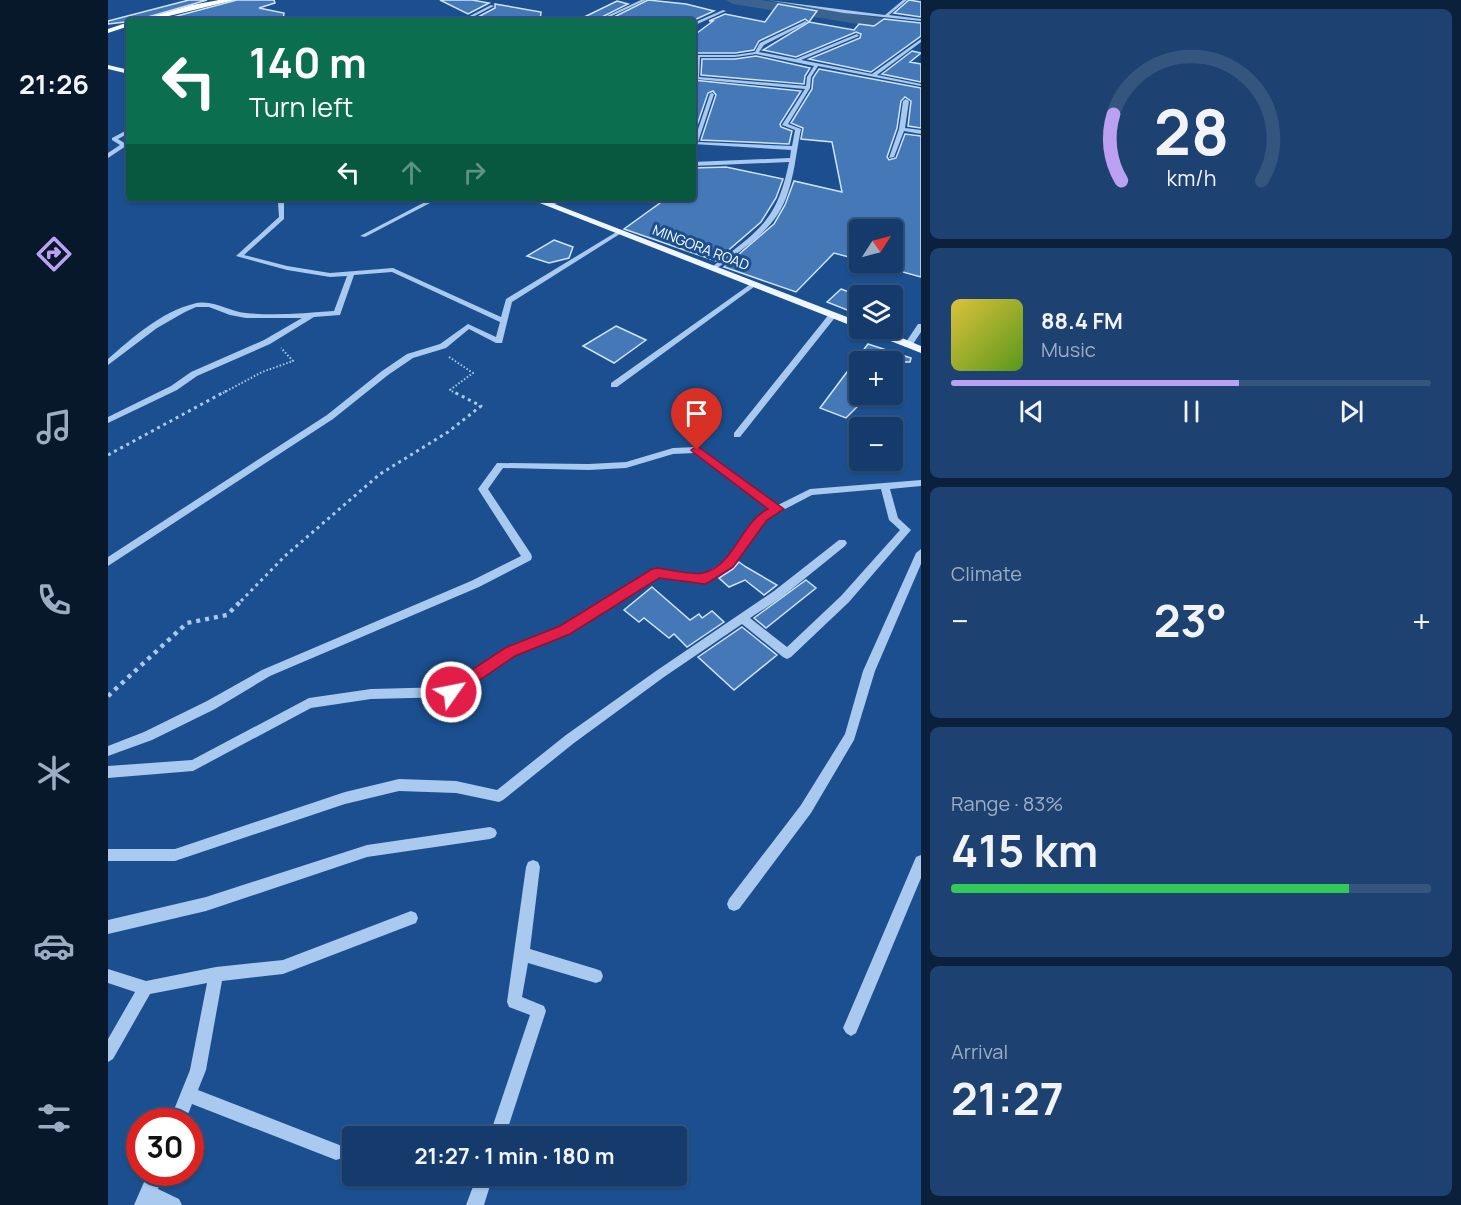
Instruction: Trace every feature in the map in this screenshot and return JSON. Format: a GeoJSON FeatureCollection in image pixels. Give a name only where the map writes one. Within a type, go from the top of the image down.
{"type":"FeatureCollection","features":[{"type":"Feature","properties":{"kind":"highway"},"geometry":{"type":"LineString","coordinates":[[151,18],[194,6],[232,0]]}},
{"type":"Feature","properties":{"kind":"highway"},"geometry":{"type":"LineString","coordinates":[[108,31],[126,25]]}},
{"type":"Feature","properties":{"kind":"main road"},"geometry":{"type":"LineString","coordinates":[[108,67],[126,71]]}},
{"type":"Feature","properties":{"kind":"main road","name":"MINGORA ROAD"},"geometry":{"type":"LineString","coordinates":[[539,201],[849,322]]}},
{"type":"Feature","properties":{"kind":"main road"},"geometry":{"type":"LineString","coordinates":[[894,339],[921,350]]}},
{"type":"Feature","properties":{"kind":"street"},"geometry":{"type":"LineString","coordinates":[[605,18],[644,0]]}},
{"type":"Feature","properties":{"kind":"street"},"geometry":{"type":"LineString","coordinates":[[769,0],[921,20]]}},
{"type":"Feature","properties":{"kind":"street"},"geometry":{"type":"LineString","coordinates":[[885,17],[905,0]]}},
{"type":"Feature","properties":{"kind":"street"},"geometry":{"type":"LineString","coordinates":[[468,18],[492,6]]}},
{"type":"Feature","properties":{"kind":"street"},"geometry":{"type":"LineString","coordinates":[[696,24],[724,11]]}},
{"type":"Feature","properties":{"kind":"street"},"geometry":{"type":"LineString","coordinates":[[756,52],[762,44],[806,22]]}},
{"type":"Feature","properties":{"kind":"street"},"geometry":{"type":"LineString","coordinates":[[796,61],[857,35]]}},
{"type":"Feature","properties":{"kind":"street"},"geometry":{"type":"LineString","coordinates":[[872,76],[921,40]]}},
{"type":"Feature","properties":{"kind":"street"},"geometry":{"type":"LineString","coordinates":[[696,56],[756,52],[816,66],[921,85]]}},
{"type":"Feature","properties":{"kind":"street"},"geometry":{"type":"LineString","coordinates":[[714,268],[768,223],[779,206],[798,129],[785,125],[808,88],[809,77],[816,66]]}},
{"type":"Feature","properties":{"kind":"street"},"geometry":{"type":"LineString","coordinates":[[696,67],[697,78],[808,88]]}},
{"type":"Feature","properties":{"kind":"street"},"geometry":{"type":"LineString","coordinates":[[696,140],[712,94]]}},
{"type":"Feature","properties":{"kind":"street"},"geometry":{"type":"LineString","coordinates":[[891,157],[902,129],[906,100]]}},
{"type":"Feature","properties":{"kind":"street"},"geometry":{"type":"LineString","coordinates":[[902,129],[921,132]]}},
{"type":"Feature","properties":{"kind":"street"},"geometry":{"type":"LineString","coordinates":[[108,156],[124,146],[114,139],[126,133]]}},
{"type":"Feature","properties":{"kind":"street"},"geometry":{"type":"LineString","coordinates":[[696,143],[793,148]]}},
{"type":"Feature","properties":{"kind":"street"},"geometry":{"type":"LineString","coordinates":[[696,164],[792,160]]}},
{"type":"Feature","properties":{"kind":"street"},"geometry":{"type":"LineString","coordinates":[[284,201],[281,202],[282,218],[239,256],[330,275],[393,270],[503,321]]}},
{"type":"Feature","properties":{"kind":"street"},"geometry":{"type":"LineString","coordinates":[[549,205],[558,201]]}},
{"type":"Feature","properties":{"kind":"street"},"geometry":{"type":"LineString","coordinates":[[363,236],[429,202]]}},
{"type":"Feature","properties":{"kind":"street"},"geometry":{"type":"LineString","coordinates":[[108,562],[330,417],[410,356],[443,346],[468,326],[499,341],[509,301],[620,232]]}},
{"type":"Feature","properties":{"kind":"street"},"geometry":{"type":"LineString","coordinates":[[108,363],[127,346],[176,312],[205,304],[237,314],[337,313],[351,273]]}},
{"type":"Feature","properties":{"kind":"street"},"geometry":{"type":"LineString","coordinates":[[614,385],[754,284]]}},
{"type":"Feature","properties":{"kind":"street"},"geometry":{"type":"LineString","coordinates":[[108,420],[174,388],[194,374],[273,339],[312,315]]}},
{"type":"Feature","properties":{"kind":"street"},"geometry":{"type":"LineString","coordinates":[[737,435],[833,315]]}},
{"type":"Feature","properties":{"kind":"street"},"geometry":{"type":"LineString","coordinates":[[908,345],[921,326]]}},
{"type":"Feature","properties":{"kind":"street"},"geometry":{"type":"LineString","coordinates":[[108,751],[148,736],[211,705],[266,673],[475,584],[527,557],[483,489],[500,465],[626,465],[673,451],[697,450],[777,509]]}},
{"type":"Feature","properties":{"kind":"street"},"geometry":{"type":"LineString","coordinates":[[108,772],[193,765],[309,703],[371,694],[451,692],[510,652],[565,630],[657,573],[705,579],[728,564],[763,517],[810,492],[885,488],[921,483]]}},
{"type":"Feature","properties":{"kind":"street"},"geometry":{"type":"LineString","coordinates":[[742,618],[787,654],[845,599],[906,530],[894,520],[885,488]]}},
{"type":"Feature","properties":{"kind":"street"},"geometry":{"type":"LineString","coordinates":[[108,855],[175,855],[345,798],[399,785],[456,787],[499,796],[570,739],[778,594],[842,543]]}},
{"type":"Feature","properties":{"kind":"street"},"geometry":{"type":"LineString","coordinates":[[734,904],[806,809],[850,736],[869,671],[921,553]]}},
{"type":"Feature","properties":{"kind":"street"},"geometry":{"type":"LineString","coordinates":[[108,927],[206,904],[367,851],[490,833]]}},
{"type":"Feature","properties":{"kind":"street"},"geometry":{"type":"LineString","coordinates":[[851,1028],[921,862]]}},
{"type":"Feature","properties":{"kind":"street"},"geometry":{"type":"LineString","coordinates":[[501,1126],[538,1011],[514,1002],[533,867]]}},
{"type":"Feature","properties":{"kind":"street"},"geometry":{"type":"LineString","coordinates":[[108,976],[146,988],[216,974],[283,966],[411,918]]}},
{"type":"Feature","properties":{"kind":"street"},"geometry":{"type":"LineString","coordinates":[[522,954],[596,976]]}},
{"type":"Feature","properties":{"kind":"street"},"geometry":{"type":"LineString","coordinates":[[182,1108],[198,1070],[216,974]]}},
{"type":"Feature","properties":{"kind":"street"},"geometry":{"type":"LineString","coordinates":[[108,1054],[146,988]]}},
{"type":"Feature","properties":{"kind":"street"},"geometry":{"type":"LineString","coordinates":[[188,1094],[336,1152]]}},
{"type":"Feature","properties":{"kind":"street"},"geometry":{"type":"LineString","coordinates":[[475,1205],[482,1186]]}},
{"type":"Feature","properties":{"kind":"street"},"geometry":{"type":"LineString","coordinates":[[146,1199],[173,1205]]}},
{"type":"Feature","properties":{"kind":"path"},"geometry":{"type":"LineString","coordinates":[[108,455],[262,372],[293,361],[273,339]]}},
{"type":"Feature","properties":{"kind":"path"},"geometry":{"type":"LineString","coordinates":[[108,696],[187,623],[227,615],[285,556],[372,480],[448,432],[481,406],[450,390],[473,373],[435,349]]}},
{"type":"Feature","properties":{"kind":"building"},"geometry":{"type":"Polygon","coordinates":[[[189,0],[207,0],[144,18],[126,18],[126,22],[108,24],[108,21],[189,0]]]}},
{"type":"Feature","properties":{"kind":"building"},"geometry":{"type":"Polygon","coordinates":[[[237,0],[274,0],[275,3],[259,8],[284,13],[283,18],[169,18],[237,0]]]}},
{"type":"Feature","properties":{"kind":"building"},"geometry":{"type":"Polygon","coordinates":[[[440,0],[472,0],[489,3],[468,14],[440,0]]]}},
{"type":"Feature","properties":{"kind":"building"},"geometry":{"type":"Polygon","coordinates":[[[648,0],[686,4],[714,11],[696,19],[612,18],[648,0]]]}},
{"type":"Feature","properties":{"kind":"building"},"geometry":{"type":"Polygon","coordinates":[[[909,0],[921,2],[921,17],[894,13],[909,0]]]}},
{"type":"Feature","properties":{"kind":"building"},"geometry":{"type":"Polygon","coordinates":[[[617,1],[628,4],[600,18],[582,18],[617,1]]]}},
{"type":"Feature","properties":{"kind":"building"},"geometry":{"type":"Polygon","coordinates":[[[495,4],[541,12],[540,18],[476,18],[495,8],[495,4]]]}},
{"type":"Feature","properties":{"kind":"building"},"geometry":{"type":"Polygon","coordinates":[[[778,4],[817,11],[809,22],[805,19],[759,41],[754,50],[735,53],[696,53],[696,34],[713,21],[709,21],[725,14],[765,22],[778,4]]]}},
{"type":"Feature","properties":{"kind":"building"},"geometry":{"type":"Polygon","coordinates":[[[884,19],[921,23],[921,36],[871,72],[809,59],[860,38],[861,34],[856,32],[796,57],[763,50],[809,22],[854,30],[859,24],[874,26],[884,19]]]}},
{"type":"Feature","properties":{"kind":"building"},"geometry":{"type":"Polygon","coordinates":[[[912,51],[921,53],[910,62],[921,64],[921,82],[882,74],[912,51]]]}},
{"type":"Feature","properties":{"kind":"building"},"geometry":{"type":"Polygon","coordinates":[[[756,56],[810,68],[805,76],[804,84],[701,75],[702,59],[735,59],[756,56]]]}},
{"type":"Feature","properties":{"kind":"building"},"geometry":{"type":"Polygon","coordinates":[[[819,69],[921,88],[921,128],[908,126],[911,101],[905,97],[901,101],[897,128],[887,157],[889,160],[896,158],[905,134],[921,136],[921,277],[903,272],[903,219],[849,219],[849,257],[834,253],[796,292],[724,267],[774,224],[785,205],[794,181],[842,192],[832,142],[801,139],[803,128],[791,123],[812,89],[813,78],[819,69]]]}},
{"type":"Feature","properties":{"kind":"building"},"geometry":{"type":"Polygon","coordinates":[[[696,80],[801,91],[780,124],[781,127],[792,131],[789,144],[701,140],[716,95],[713,91],[708,93],[696,128],[696,80]]]}},
{"type":"Feature","properties":{"kind":"building"},"geometry":{"type":"Polygon","coordinates":[[[726,167],[783,179],[776,198],[761,222],[716,261],[624,229],[663,201],[696,201],[696,168],[726,167]]]}},
{"type":"Feature","properties":{"kind":"building"},"geometry":{"type":"Polygon","coordinates":[[[554,240],[573,247],[569,258],[549,263],[527,256],[554,240]]]}},
{"type":"Feature","properties":{"kind":"building"},"geometry":{"type":"Polygon","coordinates":[[[841,289],[849,292],[849,311],[827,302],[841,289]]]}},
{"type":"Feature","properties":{"kind":"building"},"geometry":{"type":"Polygon","coordinates":[[[616,326],[646,340],[614,363],[583,346],[616,326]]]}},
{"type":"Feature","properties":{"kind":"building"},"geometry":{"type":"Polygon","coordinates":[[[868,344],[890,351],[863,351],[868,344]]]}},
{"type":"Feature","properties":{"kind":"building"},"geometry":{"type":"Polygon","coordinates":[[[903,355],[911,358],[910,362],[903,362],[903,355]]]}},
{"type":"Feature","properties":{"kind":"building"},"geometry":{"type":"Polygon","coordinates":[[[849,369],[849,405],[859,405],[846,418],[820,408],[849,369]]]}},
{"type":"Feature","properties":{"kind":"building"},"geometry":{"type":"Polygon","coordinates":[[[739,562],[777,585],[764,595],[745,580],[729,587],[719,578],[739,562]]]}},
{"type":"Feature","properties":{"kind":"building"},"geometry":{"type":"Polygon","coordinates":[[[806,580],[816,588],[766,628],[754,618],[806,580]]]}},
{"type":"Feature","properties":{"kind":"building"},"geometry":{"type":"Polygon","coordinates":[[[652,587],[690,620],[699,614],[702,618],[712,611],[724,622],[687,647],[674,634],[669,638],[644,618],[639,622],[624,610],[652,587]]]}},
{"type":"Feature","properties":{"kind":"building"},"geometry":{"type":"Polygon","coordinates":[[[742,627],[777,655],[734,690],[698,657],[742,627]]]}},
{"type":"Feature","properties":{"kind":"waterway"},"geometry":{"type":"LineString","coordinates":[[733,0],[921,29]]}},
{"type":"Feature","properties":{"kind":"route"},"geometry":{"type":"LineString","coordinates":[[451,692],[510,652],[565,630],[657,573],[705,579],[728,564],[763,517],[777,509],[697,450]]}}]}
